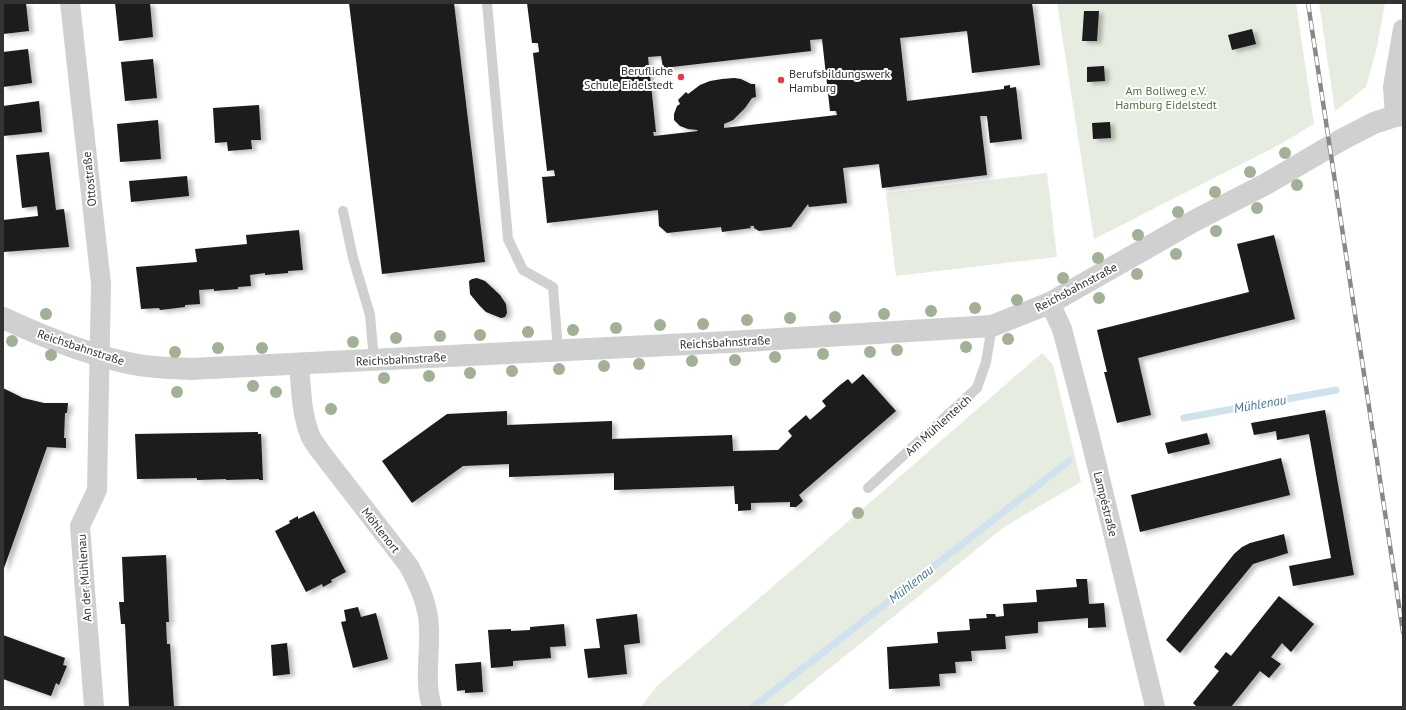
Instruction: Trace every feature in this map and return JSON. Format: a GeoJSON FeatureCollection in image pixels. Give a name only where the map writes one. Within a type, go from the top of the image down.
{"type":"FeatureCollection","features":[{"type":"Feature","properties":{"kind":"street","name":"Ottostraße"},"geometry":{"type":"LineString","coordinates":[[70,3],[101,284],[100,356]]}},
{"type":"Feature","properties":{"kind":"street"},"geometry":{"type":"LineString","coordinates":[[1399,115],[1393,87],[1403,29]]}},
{"type":"Feature","properties":{"kind":"street","name":"Reichsbahnstraße"},"geometry":{"type":"LineString","coordinates":[[3,318],[100,356],[140,366],[190,369],[737,341],[992,326],[1050,303],[1187,225],[1266,184],[1341,140],[1374,123],[1399,115]]}},
{"type":"Feature","properties":{"kind":"street","name":"Lampéstraße"},"geometry":{"type":"LineString","coordinates":[[1050,303],[1062,329],[1090,437],[1155,707]]}},
{"type":"Feature","properties":{"kind":"street","name":"An der Mühlenau"},"geometry":{"type":"LineString","coordinates":[[94,707],[80,526],[97,490],[100,356]]}},
{"type":"Feature","properties":{"kind":"street","name":"Möhlenort"},"geometry":{"type":"LineString","coordinates":[[299,363],[302,399],[310,436],[409,566],[420,588],[426,606],[429,630],[428,687],[432,707]]}},
{"type":"Feature","properties":{"kind":"lane"},"geometry":{"type":"LineString","coordinates":[[487,3],[508,239],[523,270],[553,287],[558,350]]}},
{"type":"Feature","properties":{"kind":"lane"},"geometry":{"type":"LineString","coordinates":[[343,212],[352,258],[370,315],[374,360]]}},
{"type":"Feature","properties":{"kind":"lane","name":"Am Mühlenteich"},"geometry":{"type":"LineString","coordinates":[[868,488],[978,388],[986,362],[992,326]]}},
{"type":"Feature","properties":{"kind":"green space","name":"Am Bollweg e.V. Hamburg Eidelstedt"},"geometry":{"type":"Polygon","coordinates":[[[1057,3],[1296,3],[1314,124],[1279,145],[1094,239],[1057,3]]]}},
{"type":"Feature","properties":{"kind":"green space"},"geometry":{"type":"Polygon","coordinates":[[[1319,3],[1385,3],[1376,51],[1366,87],[1335,111],[1319,3]]]}},
{"type":"Feature","properties":{"kind":"green space"},"geometry":{"type":"Polygon","coordinates":[[[1047,173],[1057,257],[896,276],[886,193],[1047,173]]]}},
{"type":"Feature","properties":{"kind":"green space"},"geometry":{"type":"Polygon","coordinates":[[[1042,353],[1053,365],[1081,482],[1004,527],[782,707],[641,707],[657,686],[1042,353]]]}},
{"type":"Feature","properties":{"kind":"building"},"geometry":{"type":"Polygon","coordinates":[[[3,3],[26,3],[29,31],[3,34],[3,3]]]}},
{"type":"Feature","properties":{"kind":"building"},"geometry":{"type":"Polygon","coordinates":[[[115,3],[150,3],[153,37],[119,41],[115,3]]]}},
{"type":"Feature","properties":{"kind":"building"},"geometry":{"type":"Polygon","coordinates":[[[349,3],[454,3],[485,262],[382,274],[349,3]]]}},
{"type":"Feature","properties":{"kind":"building"},"geometry":{"type":"Polygon","coordinates":[[[527,3],[1032,3],[1040,65],[972,73],[967,31],[900,38],[907,101],[1004,89],[1004,86],[1010,85],[1010,88],[1016,87],[1022,139],[990,143],[987,116],[980,116],[987,175],[882,188],[879,164],[843,168],[847,203],[809,207],[808,204],[791,227],[759,231],[754,228],[754,226],[750,226],[751,228],[722,232],[721,227],[667,233],[659,226],[658,210],[547,223],[542,177],[555,176],[554,170],[547,171],[533,53],[539,52],[538,43],[532,43],[527,3]],[[822,39],[810,40],[811,51],[663,68],[661,56],[648,57],[656,132],[653,132],[654,136],[698,131],[680,126],[674,120],[674,114],[677,106],[680,104],[678,100],[686,92],[688,94],[700,85],[710,81],[722,79],[741,79],[751,84],[755,84],[756,97],[752,98],[745,108],[733,120],[724,124],[724,128],[837,115],[836,111],[830,111],[822,39]]]}},
{"type":"Feature","properties":{"kind":"building"},"geometry":{"type":"Polygon","coordinates":[[[1084,11],[1099,11],[1097,41],[1082,41],[1084,11]]]}},
{"type":"Feature","properties":{"kind":"building"},"geometry":{"type":"Polygon","coordinates":[[[1252,29],[1256,44],[1232,50],[1228,35],[1252,29]]]}},
{"type":"Feature","properties":{"kind":"building"},"geometry":{"type":"Polygon","coordinates":[[[28,49],[32,83],[3,87],[3,52],[28,49]]]}},
{"type":"Feature","properties":{"kind":"building"},"geometry":{"type":"Polygon","coordinates":[[[153,59],[157,98],[125,101],[121,62],[153,59]]]}},
{"type":"Feature","properties":{"kind":"building"},"geometry":{"type":"Polygon","coordinates":[[[1104,66],[1105,81],[1087,82],[1087,67],[1104,66]]]}},
{"type":"Feature","properties":{"kind":"building"},"geometry":{"type":"Polygon","coordinates":[[[39,101],[42,132],[3,136],[3,106],[39,101]]]}},
{"type":"Feature","properties":{"kind":"building"},"geometry":{"type":"Polygon","coordinates":[[[259,105],[261,140],[251,140],[252,149],[228,151],[227,142],[215,143],[213,108],[259,105]]]}},
{"type":"Feature","properties":{"kind":"building"},"geometry":{"type":"Polygon","coordinates":[[[158,120],[161,159],[120,162],[117,124],[158,120]]]}},
{"type":"Feature","properties":{"kind":"building"},"geometry":{"type":"Polygon","coordinates":[[[1110,122],[1111,138],[1093,139],[1092,123],[1110,122]]]}},
{"type":"Feature","properties":{"kind":"building"},"geometry":{"type":"Polygon","coordinates":[[[49,152],[56,210],[64,209],[69,247],[3,252],[3,220],[38,216],[37,206],[22,208],[16,155],[49,152]]]}},
{"type":"Feature","properties":{"kind":"building"},"geometry":{"type":"Polygon","coordinates":[[[187,176],[189,196],[131,202],[129,181],[187,176]]]}},
{"type":"Feature","properties":{"kind":"building"},"geometry":{"type":"Polygon","coordinates":[[[299,230],[303,270],[288,271],[288,273],[265,275],[265,273],[250,275],[251,286],[238,287],[238,289],[214,291],[214,289],[199,290],[200,304],[185,305],[185,307],[160,310],[159,308],[141,309],[136,267],[197,262],[195,249],[247,244],[246,235],[299,230]]]}},
{"type":"Feature","properties":{"kind":"building"},"geometry":{"type":"Polygon","coordinates":[[[1274,235],[1295,319],[1138,358],[1151,415],[1117,423],[1104,372],[1107,372],[1097,330],[1249,292],[1237,244],[1274,235]]]}},
{"type":"Feature","properties":{"kind":"building"},"geometry":{"type":"Polygon","coordinates":[[[477,278],[485,281],[500,295],[506,304],[507,313],[505,317],[501,318],[486,312],[470,294],[469,281],[477,278]]]}},
{"type":"Feature","properties":{"kind":"building"},"geometry":{"type":"Polygon","coordinates":[[[863,374],[896,411],[799,495],[803,501],[796,507],[790,507],[790,502],[751,503],[751,510],[738,511],[738,504],[735,504],[734,486],[614,490],[614,473],[509,477],[509,464],[463,466],[412,503],[382,461],[447,414],[507,411],[507,425],[612,421],[612,439],[732,435],[733,451],[778,450],[792,436],[788,431],[806,415],[810,420],[826,406],[822,401],[840,385],[848,379],[852,384],[863,374]]]}},
{"type":"Feature","properties":{"kind":"building"},"geometry":{"type":"Polygon","coordinates":[[[3,388],[23,398],[44,403],[68,403],[67,413],[65,413],[64,438],[66,438],[66,448],[47,447],[3,571],[3,388]]]}},
{"type":"Feature","properties":{"kind":"building"},"geometry":{"type":"Polygon","coordinates":[[[1325,410],[1354,575],[1293,586],[1289,566],[1331,558],[1309,434],[1277,440],[1276,431],[1254,435],[1251,423],[1325,410]]]}},
{"type":"Feature","properties":{"kind":"building"},"geometry":{"type":"Polygon","coordinates":[[[258,432],[258,434],[261,434],[263,480],[197,480],[197,478],[137,479],[135,434],[258,432]]]}},
{"type":"Feature","properties":{"kind":"building"},"geometry":{"type":"Polygon","coordinates":[[[1207,433],[1210,444],[1168,454],[1165,443],[1207,433]]]}},
{"type":"Feature","properties":{"kind":"building"},"geometry":{"type":"Polygon","coordinates":[[[1281,458],[1290,495],[1140,532],[1131,495],[1281,458]]]}},
{"type":"Feature","properties":{"kind":"building"},"geometry":{"type":"Polygon","coordinates":[[[314,511],[346,572],[331,580],[332,582],[323,587],[322,584],[306,592],[275,531],[290,523],[289,521],[298,516],[298,519],[314,511]]]}},
{"type":"Feature","properties":{"kind":"building"},"geometry":{"type":"Polygon","coordinates":[[[1284,534],[1288,553],[1253,564],[1180,653],[1166,640],[1234,554],[1242,547],[1250,543],[1284,534]]]}},
{"type":"Feature","properties":{"kind":"building"},"geometry":{"type":"Polygon","coordinates":[[[166,555],[169,622],[166,622],[167,644],[170,644],[174,707],[129,707],[125,624],[121,624],[119,602],[124,602],[122,557],[166,555]]]}},
{"type":"Feature","properties":{"kind":"building"},"geometry":{"type":"Polygon","coordinates":[[[1076,579],[1087,579],[1089,604],[1104,603],[1106,627],[1088,628],[1088,618],[1038,622],[1038,633],[1005,636],[1006,649],[971,651],[972,661],[955,662],[956,673],[939,674],[940,686],[889,689],[887,647],[938,643],[937,632],[970,630],[969,619],[987,618],[986,614],[995,614],[996,617],[1004,616],[1003,604],[1037,602],[1036,590],[1077,587],[1076,579]]]}},
{"type":"Feature","properties":{"kind":"building"},"geometry":{"type":"Polygon","coordinates":[[[1279,596],[1314,624],[1291,652],[1282,643],[1271,657],[1281,664],[1269,678],[1260,671],[1231,707],[1197,707],[1193,703],[1219,671],[1214,667],[1226,652],[1231,656],[1279,596]]]}},
{"type":"Feature","properties":{"kind":"building"},"geometry":{"type":"Polygon","coordinates":[[[358,607],[361,617],[376,613],[388,659],[353,668],[341,622],[346,621],[344,610],[358,607]]]}},
{"type":"Feature","properties":{"kind":"building"},"geometry":{"type":"Polygon","coordinates":[[[637,614],[640,643],[624,645],[627,674],[588,678],[584,649],[600,648],[596,619],[637,614]]]}},
{"type":"Feature","properties":{"kind":"building"},"geometry":{"type":"Polygon","coordinates":[[[564,624],[566,646],[550,647],[551,658],[513,661],[513,666],[491,668],[488,630],[530,630],[530,627],[564,624]]]}},
{"type":"Feature","properties":{"kind":"building"},"geometry":{"type":"Polygon","coordinates":[[[3,635],[65,658],[63,665],[67,666],[59,685],[56,683],[51,696],[3,679],[3,635]]]}},
{"type":"Feature","properties":{"kind":"building"},"geometry":{"type":"Polygon","coordinates":[[[287,643],[290,674],[273,676],[271,645],[287,643]]]}},
{"type":"Feature","properties":{"kind":"building"},"geometry":{"type":"Polygon","coordinates":[[[481,662],[483,692],[465,693],[465,690],[457,691],[455,664],[481,662]]]}},
{"type":"Feature","properties":{"kind":"waterway","name":"Mühlenau"},"geometry":{"type":"LineString","coordinates":[[1184,418],[1336,390]]}},
{"type":"Feature","properties":{"kind":"waterway","name":"Mühlenau"},"geometry":{"type":"LineString","coordinates":[[753,707],[1069,461]]}},
{"type":"Feature","properties":{"kind":"railway"},"geometry":{"type":"LineString","coordinates":[[1308,3],[1403,632]]}},
{"type":"Feature","properties":{"kind":"place","name":"Berufliche Schule Eidelstedt"},"geometry":{"type":"Point","coordinates":[681,77]}},
{"type":"Feature","properties":{"kind":"place","name":"Berufsbildungswerk Hamburg"},"geometry":{"type":"Point","coordinates":[781,80]}}]}
